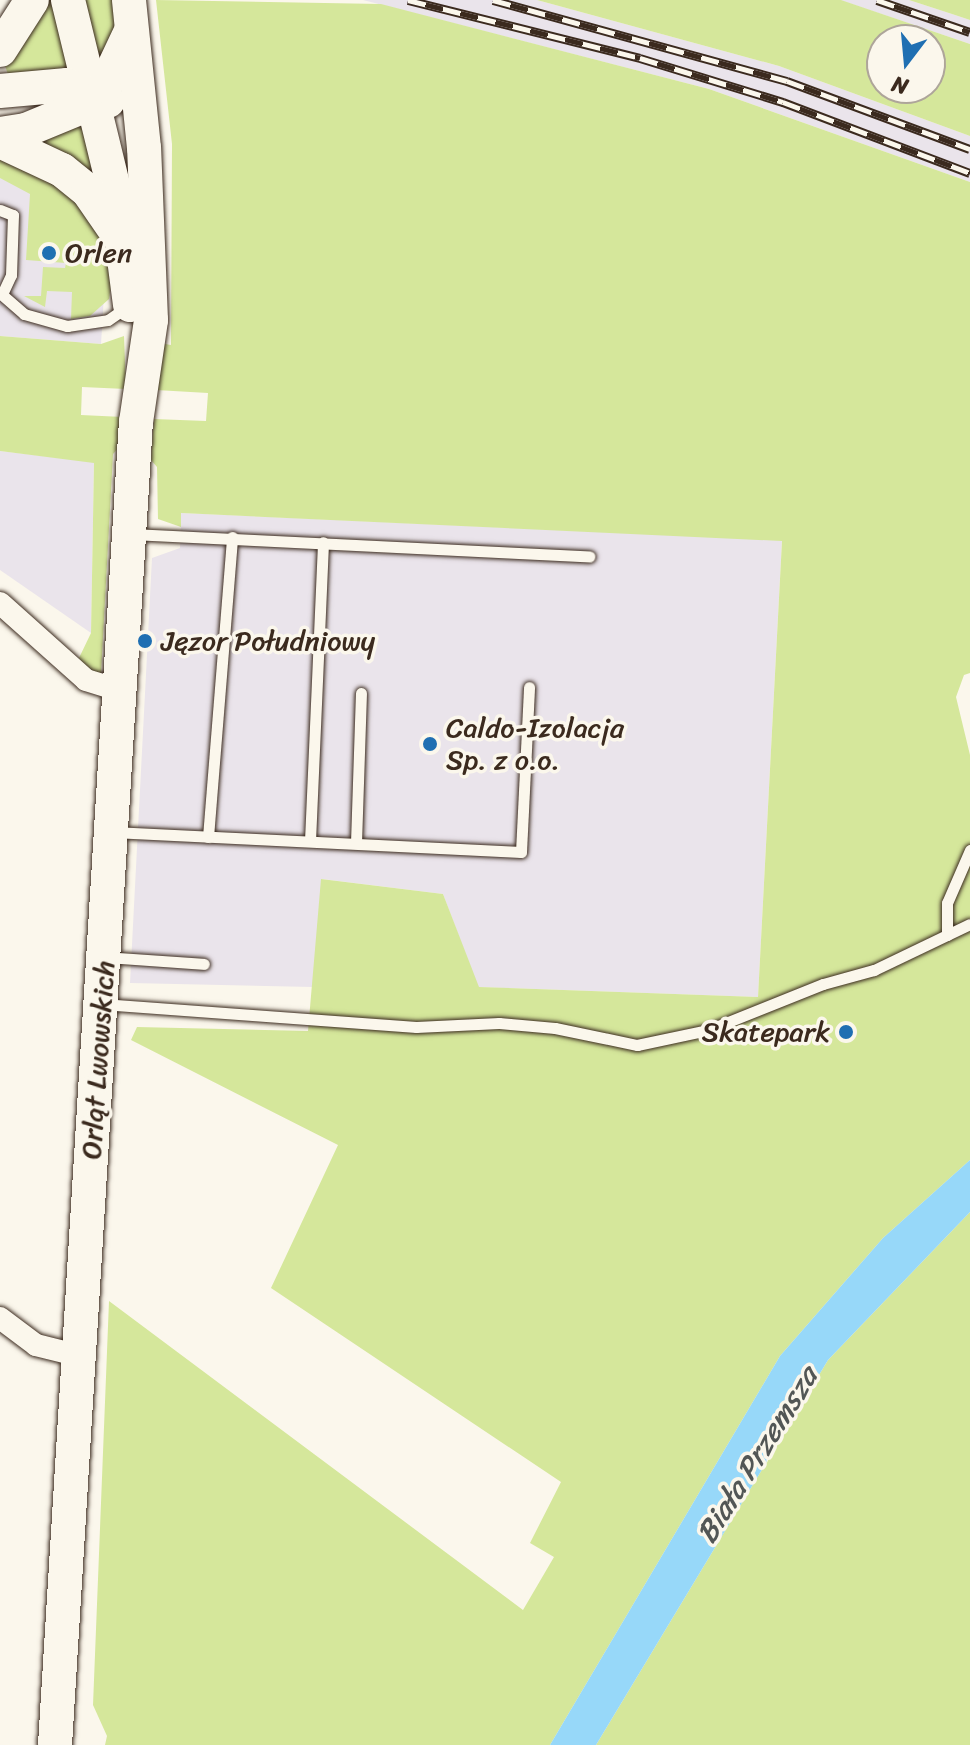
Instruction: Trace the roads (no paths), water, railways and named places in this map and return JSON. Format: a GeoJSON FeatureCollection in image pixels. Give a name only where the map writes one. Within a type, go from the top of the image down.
{"type":"FeatureCollection","features":[{"type":"Feature","properties":{"kind":"main road"},"geometry":{"type":"LineString","coordinates":[[0,50],[32,0]]}},
{"type":"Feature","properties":{"kind":"main road","name":"Orląt Lwowskich"},"geometry":{"type":"LineString","coordinates":[[68,0],[125,248],[140,374]]}},
{"type":"Feature","properties":{"kind":"main road"},"geometry":{"type":"LineString","coordinates":[[0,134],[52,121],[79,108],[91,94],[105,86],[118,66],[131,14]]}},
{"type":"Feature","properties":{"kind":"main road","name":"Orląt Lwowskich"},"geometry":{"type":"LineString","coordinates":[[55,1745],[140,374],[151,320],[144,148],[131,14]]}},
{"type":"Feature","properties":{"kind":"main road"},"geometry":{"type":"LineString","coordinates":[[0,91],[67,85],[91,94],[122,113],[144,148]]}},
{"type":"Feature","properties":{"kind":"main road"},"geometry":{"type":"LineString","coordinates":[[0,141],[27,149],[88,191],[125,248]]}},
{"type":"Feature","properties":{"kind":"street"},"geometry":{"type":"LineString","coordinates":[[0,603],[86,680],[122,691]]}},
{"type":"Feature","properties":{"kind":"street"},"geometry":{"type":"LineString","coordinates":[[0,1318],[36,1345],[80,1356]]}},
{"type":"Feature","properties":{"kind":"lane"},"geometry":{"type":"LineString","coordinates":[[0,210],[13,215],[11,275],[1,294],[24,314],[84,328],[108,320],[130,304]]}},
{"type":"Feature","properties":{"kind":"lane"},"geometry":{"type":"LineString","coordinates":[[132,534],[589,556]]}},
{"type":"Feature","properties":{"kind":"lane"},"geometry":{"type":"LineString","coordinates":[[208,837],[232,537]]}},
{"type":"Feature","properties":{"kind":"lane"},"geometry":{"type":"LineString","coordinates":[[310,841],[323,542]]}},
{"type":"Feature","properties":{"kind":"lane"},"geometry":{"type":"LineString","coordinates":[[113,832],[521,852],[529,687]]}},
{"type":"Feature","properties":{"kind":"lane"},"geometry":{"type":"LineString","coordinates":[[356,843],[361,693]]}},
{"type":"Feature","properties":{"kind":"lane"},"geometry":{"type":"LineString","coordinates":[[947,935],[947,903],[970,850]]}},
{"type":"Feature","properties":{"kind":"lane"},"geometry":{"type":"LineString","coordinates":[[102,1004],[416,1027],[499,1023],[555,1028],[637,1045],[708,1030],[823,984],[874,970],[970,924]]}},
{"type":"Feature","properties":{"kind":"lane"},"geometry":{"type":"LineString","coordinates":[[105,957],[204,964]]}},
{"type":"Feature","properties":{"kind":"water","name":"Biała Przemsza"},"geometry":{"type":"Polygon","coordinates":[[[970,1160],[970,1212],[828,1360],[596,1745],[550,1745],[780,1356],[883,1238],[970,1160]]]}},
{"type":"Feature","properties":{"kind":"railway"},"geometry":{"type":"LineString","coordinates":[[408,0],[640,58],[783,102],[970,173]]}},
{"type":"Feature","properties":{"kind":"railway"},"geometry":{"type":"LineString","coordinates":[[493,0],[787,81],[970,149]]}},
{"type":"Feature","properties":{"kind":"railway"},"geometry":{"type":"LineString","coordinates":[[877,0],[970,32]]}},
{"type":"Feature","properties":{"kind":"place","name":"Orlen"},"geometry":{"type":"Point","coordinates":[49,253]}},
{"type":"Feature","properties":{"kind":"place","name":"Jęzor Południowy"},"geometry":{"type":"Point","coordinates":[145,641]}},
{"type":"Feature","properties":{"kind":"place","name":"Caldo-Izolacja Sp. z o.o."},"geometry":{"type":"Point","coordinates":[430,744]}},
{"type":"Feature","properties":{"kind":"place","name":"Skatepark"},"geometry":{"type":"Point","coordinates":[846,1032]}}]}
